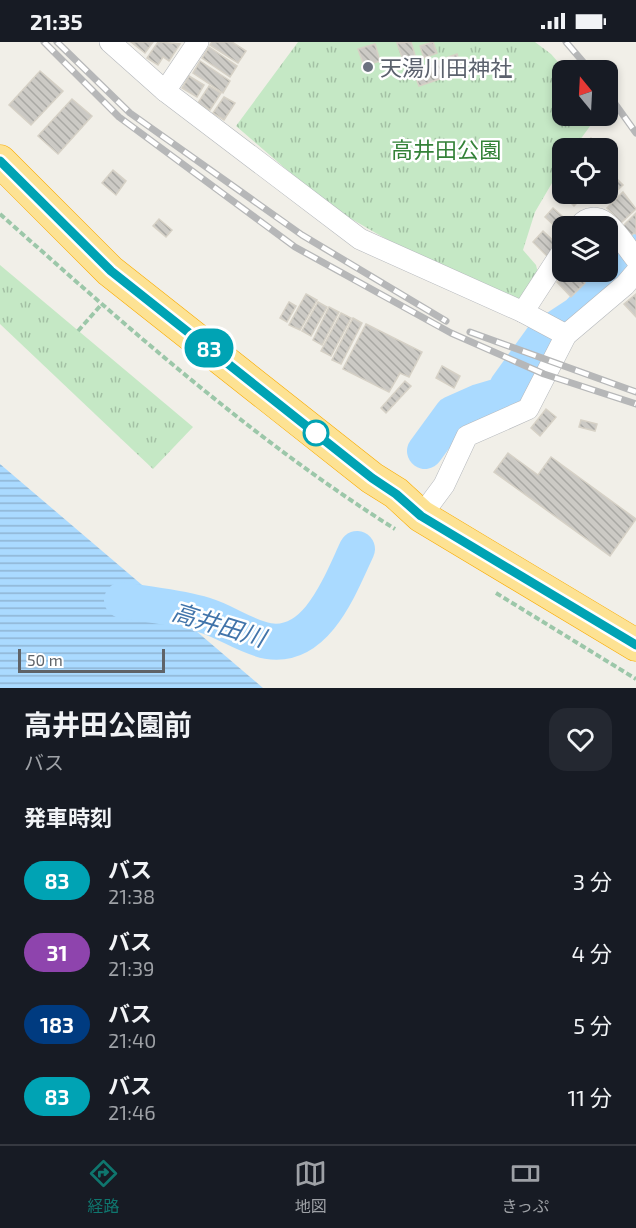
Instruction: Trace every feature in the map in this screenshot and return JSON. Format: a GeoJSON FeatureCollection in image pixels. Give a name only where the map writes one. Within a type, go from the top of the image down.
{"type":"FeatureCollection","features":[{"type":"Feature","properties":{"kind":"highway"},"geometry":{"type":"LineString","coordinates":[[0,161],[111,271],[421,516],[636,645]]}},
{"type":"Feature","properties":{"kind":"street"},"geometry":{"type":"LineString","coordinates":[[110,42],[165,91],[360,239],[524,312],[566,334]]}},
{"type":"Feature","properties":{"kind":"street"},"geometry":{"type":"LineString","coordinates":[[165,91],[198,42]]}},
{"type":"Feature","properties":{"kind":"street"},"geometry":{"type":"LineString","coordinates":[[618,237],[631,253]]}},
{"type":"Feature","properties":{"kind":"street"},"geometry":{"type":"LineString","coordinates":[[524,312],[552,268]]}},
{"type":"Feature","properties":{"kind":"street"},"geometry":{"type":"LineString","coordinates":[[421,516],[444,485],[467,436],[528,409],[566,334],[625,285],[636,272]]}},
{"type":"Feature","properties":{"kind":"path"},"geometry":{"type":"LineString","coordinates":[[78,331],[101,305]]}},
{"type":"Feature","properties":{"kind":"green space","name":"高井田公園"},"geometry":{"type":"Polygon","coordinates":[[[298,42],[535,42],[556,60],[552,60],[552,126],[590,126],[581,138],[552,138],[552,183],[535,212],[523,250],[536,265],[538,273],[521,300],[400,247],[329,206],[236,126],[298,42]]]}},
{"type":"Feature","properties":{"kind":"green space"},"geometry":{"type":"Polygon","coordinates":[[[0,265],[193,427],[153,469],[0,324],[0,265]]]}},
{"type":"Feature","properties":{"kind":"water"},"geometry":{"type":"Polygon","coordinates":[[[0,464],[263,688],[0,688],[0,464]]]}},
{"type":"Feature","properties":{"kind":"building"},"geometry":{"type":"Polygon","coordinates":[[[131,42],[153,42],[145,53],[131,42]]]}},
{"type":"Feature","properties":{"kind":"building"},"geometry":{"type":"Polygon","coordinates":[[[158,42],[180,44],[169,61],[163,57],[158,65],[147,58],[158,42]]]}},
{"type":"Feature","properties":{"kind":"building"},"geometry":{"type":"Polygon","coordinates":[[[212,42],[232,42],[246,51],[238,63],[210,45],[212,42]]]}},
{"type":"Feature","properties":{"kind":"building"},"geometry":{"type":"Polygon","coordinates":[[[411,42],[417,62],[405,66],[397,43],[411,42]]]}},
{"type":"Feature","properties":{"kind":"building"},"geometry":{"type":"Polygon","coordinates":[[[433,42],[437,53],[424,58],[420,46],[433,42]]]}},
{"type":"Feature","properties":{"kind":"building"},"geometry":{"type":"Polygon","coordinates":[[[375,44],[380,61],[364,66],[358,49],[375,44]]]}},
{"type":"Feature","properties":{"kind":"building"},"geometry":{"type":"Polygon","coordinates":[[[209,47],[237,66],[230,77],[202,58],[209,47]]]}},
{"type":"Feature","properties":{"kind":"building"},"geometry":{"type":"Polygon","coordinates":[[[457,54],[463,71],[419,86],[413,70],[457,54]]]}},
{"type":"Feature","properties":{"kind":"building"},"geometry":{"type":"Polygon","coordinates":[[[200,61],[230,81],[223,93],[193,73],[200,61]]]}},
{"type":"Feature","properties":{"kind":"building"},"geometry":{"type":"Polygon","coordinates":[[[40,71],[63,91],[31,125],[9,105],[40,71]]]}},
{"type":"Feature","properties":{"kind":"building"},"geometry":{"type":"Polygon","coordinates":[[[189,76],[204,85],[197,97],[182,88],[189,76]]]}},
{"type":"Feature","properties":{"kind":"building"},"geometry":{"type":"Polygon","coordinates":[[[209,86],[221,93],[210,110],[198,103],[209,86]]]}},
{"type":"Feature","properties":{"kind":"building"},"geometry":{"type":"Polygon","coordinates":[[[224,97],[235,103],[224,120],[213,113],[224,97]]]}},
{"type":"Feature","properties":{"kind":"building"},"geometry":{"type":"Polygon","coordinates":[[[72,99],[92,116],[58,154],[38,136],[72,99]]]}},
{"type":"Feature","properties":{"kind":"building"},"geometry":{"type":"Polygon","coordinates":[[[113,170],[126,181],[116,195],[102,183],[113,170]]]}},
{"type":"Feature","properties":{"kind":"building"},"geometry":{"type":"Polygon","coordinates":[[[618,180],[623,185],[618,190],[618,180]]]}},
{"type":"Feature","properties":{"kind":"building"},"geometry":{"type":"Polygon","coordinates":[[[623,192],[636,209],[621,223],[618,216],[614,216],[607,208],[611,204],[618,204],[618,197],[623,192]]]}},
{"type":"Feature","properties":{"kind":"building"},"geometry":{"type":"Polygon","coordinates":[[[553,208],[562,216],[552,216],[552,224],[545,217],[553,208]]]}},
{"type":"Feature","properties":{"kind":"building"},"geometry":{"type":"Polygon","coordinates":[[[636,213],[636,234],[634,233],[629,238],[620,229],[636,213]]]}},
{"type":"Feature","properties":{"kind":"building"},"geometry":{"type":"Polygon","coordinates":[[[159,219],[172,230],[166,237],[153,226],[159,219]]]}},
{"type":"Feature","properties":{"kind":"building"},"geometry":{"type":"Polygon","coordinates":[[[543,231],[552,239],[552,251],[547,256],[533,242],[543,231]]]}},
{"type":"Feature","properties":{"kind":"building"},"geometry":{"type":"Polygon","coordinates":[[[557,282],[584,282],[571,297],[557,282]]]}},
{"type":"Feature","properties":{"kind":"building"},"geometry":{"type":"Polygon","coordinates":[[[306,294],[317,300],[300,330],[289,325],[306,294]]]}},
{"type":"Feature","properties":{"kind":"building"},"geometry":{"type":"Polygon","coordinates":[[[636,294],[636,317],[624,304],[636,294]]]}},
{"type":"Feature","properties":{"kind":"building"},"geometry":{"type":"Polygon","coordinates":[[[289,302],[296,306],[287,322],[280,318],[289,302]]]}},
{"type":"Feature","properties":{"kind":"building"},"geometry":{"type":"Polygon","coordinates":[[[318,302],[327,307],[311,336],[302,331],[318,302]]]}},
{"type":"Feature","properties":{"kind":"building"},"geometry":{"type":"Polygon","coordinates":[[[329,307],[339,312],[322,345],[313,340],[329,307]]]}},
{"type":"Feature","properties":{"kind":"building"},"geometry":{"type":"Polygon","coordinates":[[[341,313],[351,318],[331,356],[321,351],[341,313]]]}},
{"type":"Feature","properties":{"kind":"building"},"geometry":{"type":"Polygon","coordinates":[[[353,318],[362,323],[341,364],[332,360],[353,318]]]}},
{"type":"Feature","properties":{"kind":"building"},"geometry":{"type":"Polygon","coordinates":[[[366,324],[422,352],[409,377],[400,373],[389,392],[343,369],[366,324]]]}},
{"type":"Feature","properties":{"kind":"building"},"geometry":{"type":"Polygon","coordinates":[[[442,366],[460,376],[454,388],[436,378],[442,366]]]}},
{"type":"Feature","properties":{"kind":"building"},"geometry":{"type":"Polygon","coordinates":[[[405,381],[411,386],[386,413],[381,408],[405,381]]]}},
{"type":"Feature","properties":{"kind":"building"},"geometry":{"type":"Polygon","coordinates":[[[546,409],[556,417],[540,436],[531,428],[546,409]]]}},
{"type":"Feature","properties":{"kind":"building"},"geometry":{"type":"Polygon","coordinates":[[[581,420],[597,424],[595,431],[579,427],[581,420]]]}},
{"type":"Feature","properties":{"kind":"building"},"geometry":{"type":"Polygon","coordinates":[[[508,453],[538,475],[551,457],[636,519],[610,556],[494,472],[508,453]]]}},
{"type":"Feature","properties":{"kind":"waterway","name":"高井田川"},"geometry":{"type":"LineString","coordinates":[[425,451],[452,414],[479,402],[506,394],[507,387],[543,337],[578,314],[636,252]]}},
{"type":"Feature","properties":{"kind":"waterway","name":"高井田川"},"geometry":{"type":"LineString","coordinates":[[122,600],[194,612],[260,639],[285,641],[300,635],[324,612],[343,580],[357,549]]}},
{"type":"Feature","properties":{"kind":"railway"},"geometry":{"type":"LineString","coordinates":[[44,42],[119,117],[295,247],[451,333],[544,374],[636,404]]}},
{"type":"Feature","properties":{"kind":"railway"},"geometry":{"type":"LineString","coordinates":[[57,42],[130,113],[302,235],[446,321]]}},
{"type":"Feature","properties":{"kind":"railway"},"geometry":{"type":"LineString","coordinates":[[566,42],[581,60]]}},
{"type":"Feature","properties":{"kind":"railway"},"geometry":{"type":"LineString","coordinates":[[618,108],[636,133]]}},
{"type":"Feature","properties":{"kind":"railway"},"geometry":{"type":"LineString","coordinates":[[470,332],[636,392]]}},
{"type":"Feature","properties":{"kind":"bus line","name":"83"},"geometry":{"type":"LineString","coordinates":[[0,161],[111,271],[421,516],[636,645]]}},
{"type":"Feature","properties":{"kind":"place","name":"天湯川田神社"},"geometry":{"type":"Point","coordinates":[368,67]}}]}
